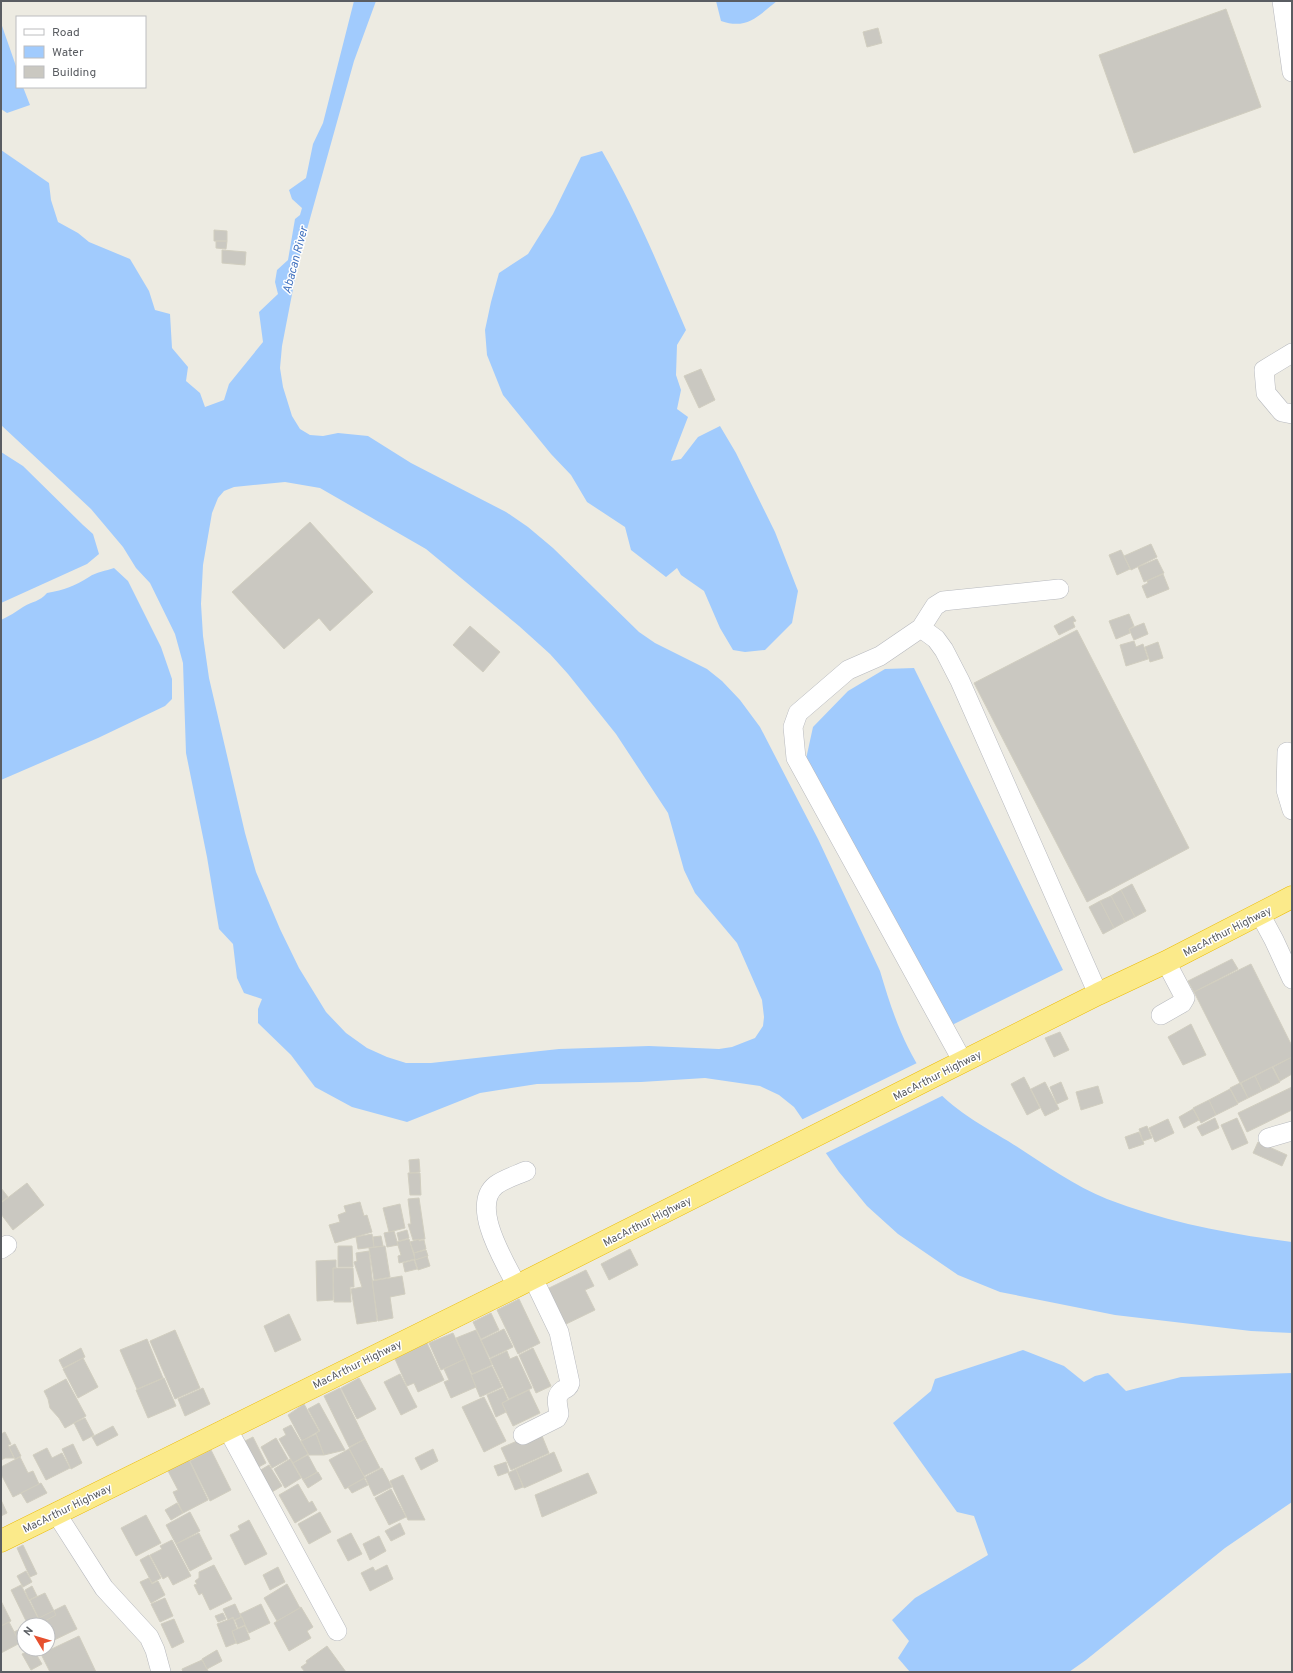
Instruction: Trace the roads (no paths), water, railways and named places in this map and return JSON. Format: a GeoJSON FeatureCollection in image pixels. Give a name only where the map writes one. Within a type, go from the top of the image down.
{"type":"FeatureCollection","features":[{"type":"Feature","properties":{"kind":"highway","name":"MacArthur Highway"},"geometry":{"type":"LineString","coordinates":[[1,1541],[525,1282],[1098,994],[1166,962],[1292,897]]}},
{"type":"Feature","properties":{"kind":"street"},"geometry":{"type":"LineString","coordinates":[[1282,1],[1292,72]]}},
{"type":"Feature","properties":{"kind":"street"},"geometry":{"type":"LineString","coordinates":[[1292,353],[1264,370],[1266,394],[1282,412],[1292,414]]}},
{"type":"Feature","properties":{"kind":"street"},"geometry":{"type":"LineString","coordinates":[[963,1062],[796,758],[793,727],[798,713],[848,670],[880,656],[921,628],[935,606],[943,601],[1059,589]]}},
{"type":"Feature","properties":{"kind":"street"},"geometry":{"type":"LineString","coordinates":[[921,628],[936,639],[944,650],[960,681],[1098,994]]}},
{"type":"Feature","properties":{"kind":"street"},"geometry":{"type":"LineString","coordinates":[[1287,752],[1286,790],[1292,810]]}},
{"type":"Feature","properties":{"kind":"street"},"geometry":{"type":"LineString","coordinates":[[1260,914],[1292,979]]}},
{"type":"Feature","properties":{"kind":"street"},"geometry":{"type":"LineString","coordinates":[[1161,1015],[1182,1003],[1184,998],[1166,962]]}},
{"type":"Feature","properties":{"kind":"street"},"geometry":{"type":"LineString","coordinates":[[1268,1138],[1292,1131]]}},
{"type":"Feature","properties":{"kind":"street"},"geometry":{"type":"LineString","coordinates":[[523,1435],[557,1418],[559,1414],[557,1398],[558,1393],[569,1386],[570,1383],[559,1332],[525,1282],[493,1240],[487,1215],[487,1202],[489,1194],[496,1185],[526,1171]]}},
{"type":"Feature","properties":{"kind":"street"},"geometry":{"type":"LineString","coordinates":[[228,1428],[337,1631]]}},
{"type":"Feature","properties":{"kind":"street"},"geometry":{"type":"LineString","coordinates":[[56,1514],[104,1588],[149,1637],[155,1650],[161,1672]]}},
{"type":"Feature","properties":{"kind":"water","name":"Abacan River"},"geometry":{"type":"Polygon","coordinates":[[[354,1],[376,1],[354,61],[299,258],[282,346],[280,368],[283,387],[292,416],[300,429],[310,435],[323,436],[338,433],[368,436],[411,463],[506,512],[528,527],[553,548],[639,632],[655,643],[707,669],[722,681],[740,700],[760,727],[818,839],[880,971],[893,1012],[910,1052],[933,1087],[963,1113],[1069,1180],[1107,1199],[1175,1221],[1221,1231],[1292,1242],[1292,1333],[1251,1331],[1115,1315],[1000,1292],[958,1275],[898,1234],[867,1206],[839,1172],[794,1107],[779,1095],[760,1086],[705,1078],[641,1082],[537,1084],[480,1093],[407,1122],[352,1107],[315,1087],[291,1055],[258,1023],[258,1009],[262,999],[244,993],[237,978],[233,944],[219,929],[207,857],[186,753],[183,663],[175,634],[150,583],[136,568],[123,547],[91,509],[1,425],[1,150],[49,183],[51,200],[58,222],[78,233],[89,242],[130,259],[149,291],[155,310],[170,314],[172,348],[188,367],[186,381],[200,393],[205,407],[224,400],[229,384],[263,342],[259,312],[278,294],[275,282],[277,270],[288,260],[295,219],[300,215],[302,208],[292,199],[289,190],[306,178],[313,144],[323,123],[354,1]],[[285,482],[234,487],[224,491],[218,498],[212,513],[203,565],[201,604],[203,636],[209,678],[245,833],[256,872],[280,929],[299,968],[326,1012],[346,1033],[367,1048],[387,1057],[406,1063],[431,1063],[559,1049],[649,1046],[719,1049],[732,1047],[755,1038],[763,1026],[764,1017],[762,1000],[737,943],[695,893],[684,870],[668,813],[616,734],[568,674],[550,654],[519,626],[426,549],[320,488],[285,482]]]}},
{"type":"Feature","properties":{"kind":"water"},"geometry":{"type":"Polygon","coordinates":[[[716,1],[777,1],[752,20],[738,24],[721,21],[716,1]]]}},
{"type":"Feature","properties":{"kind":"water"},"geometry":{"type":"Polygon","coordinates":[[[1,23],[16,66],[16,88],[23,88],[30,105],[7,113],[1,109],[1,23]]]}},
{"type":"Feature","properties":{"kind":"water"},"geometry":{"type":"Polygon","coordinates":[[[602,151],[636,217],[686,330],[677,345],[676,375],[681,390],[677,409],[688,417],[671,461],[681,459],[698,437],[720,426],[736,453],[775,532],[798,591],[792,623],[765,650],[745,652],[733,650],[720,628],[704,591],[681,575],[677,568],[666,577],[631,550],[625,527],[587,502],[571,475],[551,454],[503,395],[487,355],[485,330],[499,273],[528,254],[553,214],[581,157],[602,151]]]}},
{"type":"Feature","properties":{"kind":"water"},"geometry":{"type":"Polygon","coordinates":[[[1,452],[23,466],[93,534],[99,554],[87,564],[1,603],[1,452]]]}},
{"type":"Feature","properties":{"kind":"water"},"geometry":{"type":"Polygon","coordinates":[[[114,568],[128,581],[161,647],[172,679],[172,699],[165,706],[98,738],[1,780],[1,620],[39,600],[47,593],[69,587],[95,574],[114,568]]]}},
{"type":"Feature","properties":{"kind":"water"},"geometry":{"type":"Polygon","coordinates":[[[914,668],[1063,970],[946,1028],[806,759],[813,727],[848,691],[885,669],[914,668]]]}},
{"type":"Feature","properties":{"kind":"water"},"geometry":{"type":"Polygon","coordinates":[[[1023,1350],[1064,1366],[1084,1382],[1095,1376],[1108,1373],[1126,1391],[1181,1377],[1292,1373],[1292,1502],[1225,1548],[1069,1672],[910,1672],[898,1658],[909,1641],[892,1620],[915,1598],[988,1555],[974,1516],[957,1512],[893,1423],[931,1391],[935,1379],[1023,1350]]]}}]}
